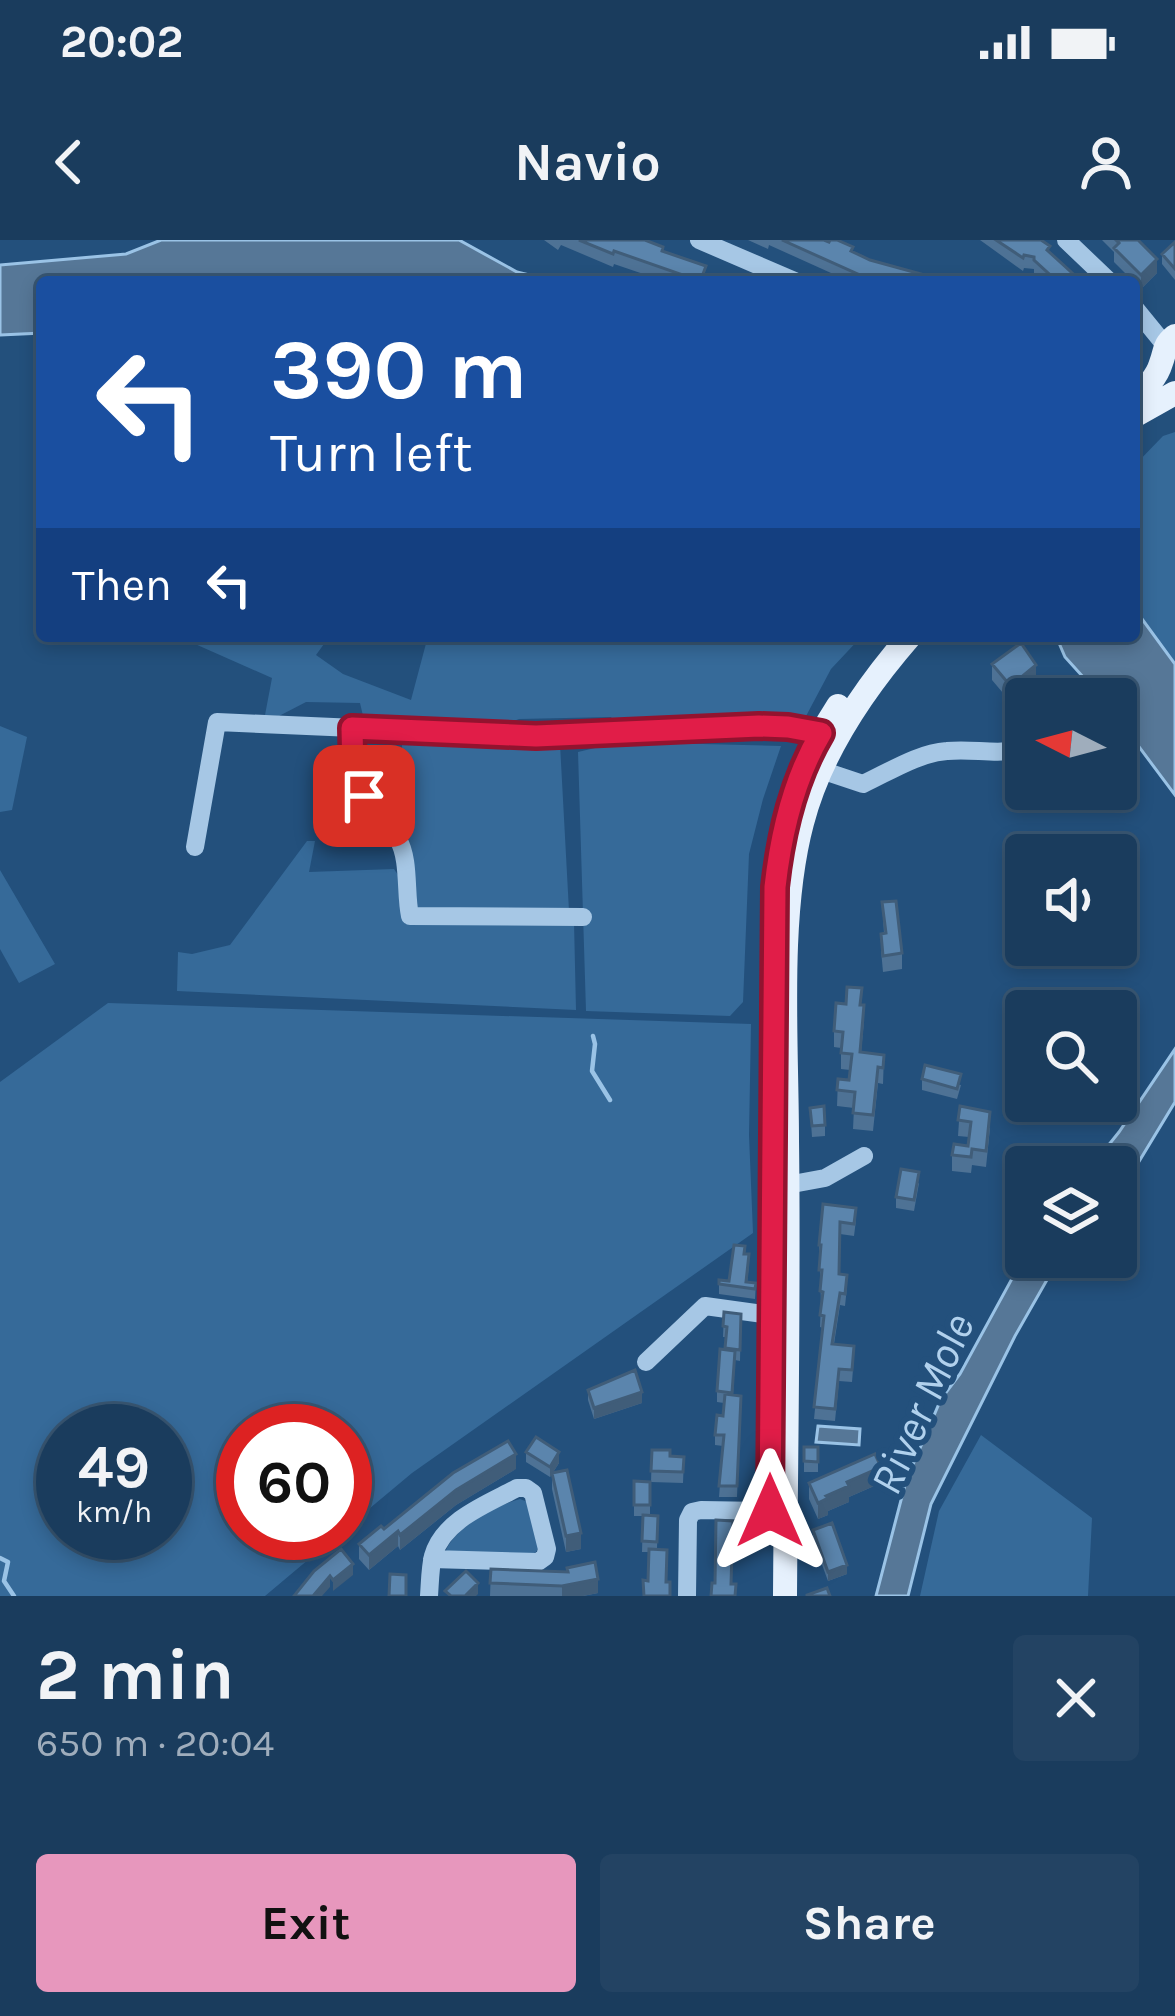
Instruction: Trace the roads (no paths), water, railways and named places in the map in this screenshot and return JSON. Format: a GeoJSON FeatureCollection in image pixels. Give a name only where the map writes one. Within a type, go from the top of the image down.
{"type":"FeatureCollection","features":[{"type":"Feature","properties":{"kind":"main road"},"geometry":{"type":"LineString","coordinates":[[1140,393],[1169,356]]}},
{"type":"Feature","properties":{"kind":"main road"},"geometry":{"type":"LineString","coordinates":[[1140,413],[1175,393]]}},
{"type":"Feature","properties":{"kind":"main road"},"geometry":{"type":"LineString","coordinates":[[770,1596],[775,887],[782,834],[807,759],[886,642]]}},
{"type":"Feature","properties":{"kind":"main road"},"geometry":{"type":"LineString","coordinates":[[784,1596],[790,903],[802,824],[821,770],[859,703],[905,642]]}},
{"type":"Feature","properties":{"kind":"street"},"geometry":{"type":"LineString","coordinates":[[699,240],[783,276]]}},
{"type":"Feature","properties":{"kind":"street"},"geometry":{"type":"LineString","coordinates":[[1066,240],[1104,276]]}},
{"type":"Feature","properties":{"kind":"street"},"geometry":{"type":"LineString","coordinates":[[1140,329],[1169,356]]}},
{"type":"Feature","properties":{"kind":"street"},"geometry":{"type":"LineString","coordinates":[[195,847],[217,722],[536,736],[759,726],[821,733]]}},
{"type":"Feature","properties":{"kind":"street"},"geometry":{"type":"LineString","coordinates":[[352,728],[353,772],[374,819],[397,836],[404,856],[410,916],[583,917]]}},
{"type":"Feature","properties":{"kind":"street"},"geometry":{"type":"LineString","coordinates":[[821,770],[863,784],[929,754],[950,750],[1005,753]]}},
{"type":"Feature","properties":{"kind":"street"},"geometry":{"type":"LineString","coordinates":[[787,1186],[825,1178],[863,1156]]}},
{"type":"Feature","properties":{"kind":"street"},"geometry":{"type":"LineString","coordinates":[[646,1362],[705,1306],[771,1315]]}},
{"type":"Feature","properties":{"kind":"street"},"geometry":{"type":"LineString","coordinates":[[430,1596],[432,1559],[440,1539],[464,1517],[517,1488],[533,1493],[547,1550],[538,1562],[432,1559]]}},
{"type":"Feature","properties":{"kind":"street"},"geometry":{"type":"LineString","coordinates":[[687,1591],[692,1512],[770,1511]]}},
{"type":"Feature","properties":{"kind":"waterway"},"geometry":{"type":"LineString","coordinates":[[593,1036],[592,1071],[610,1100]]}},
{"type":"Feature","properties":{"kind":"waterway"},"geometry":{"type":"LineString","coordinates":[[0,1558],[8,1562],[4,1581],[14,1596]]}},
{"type":"Feature","properties":{"kind":"water label","name":"River Mole"},"geometry":{"type":"Point","coordinates":[922,1404]}}]}
